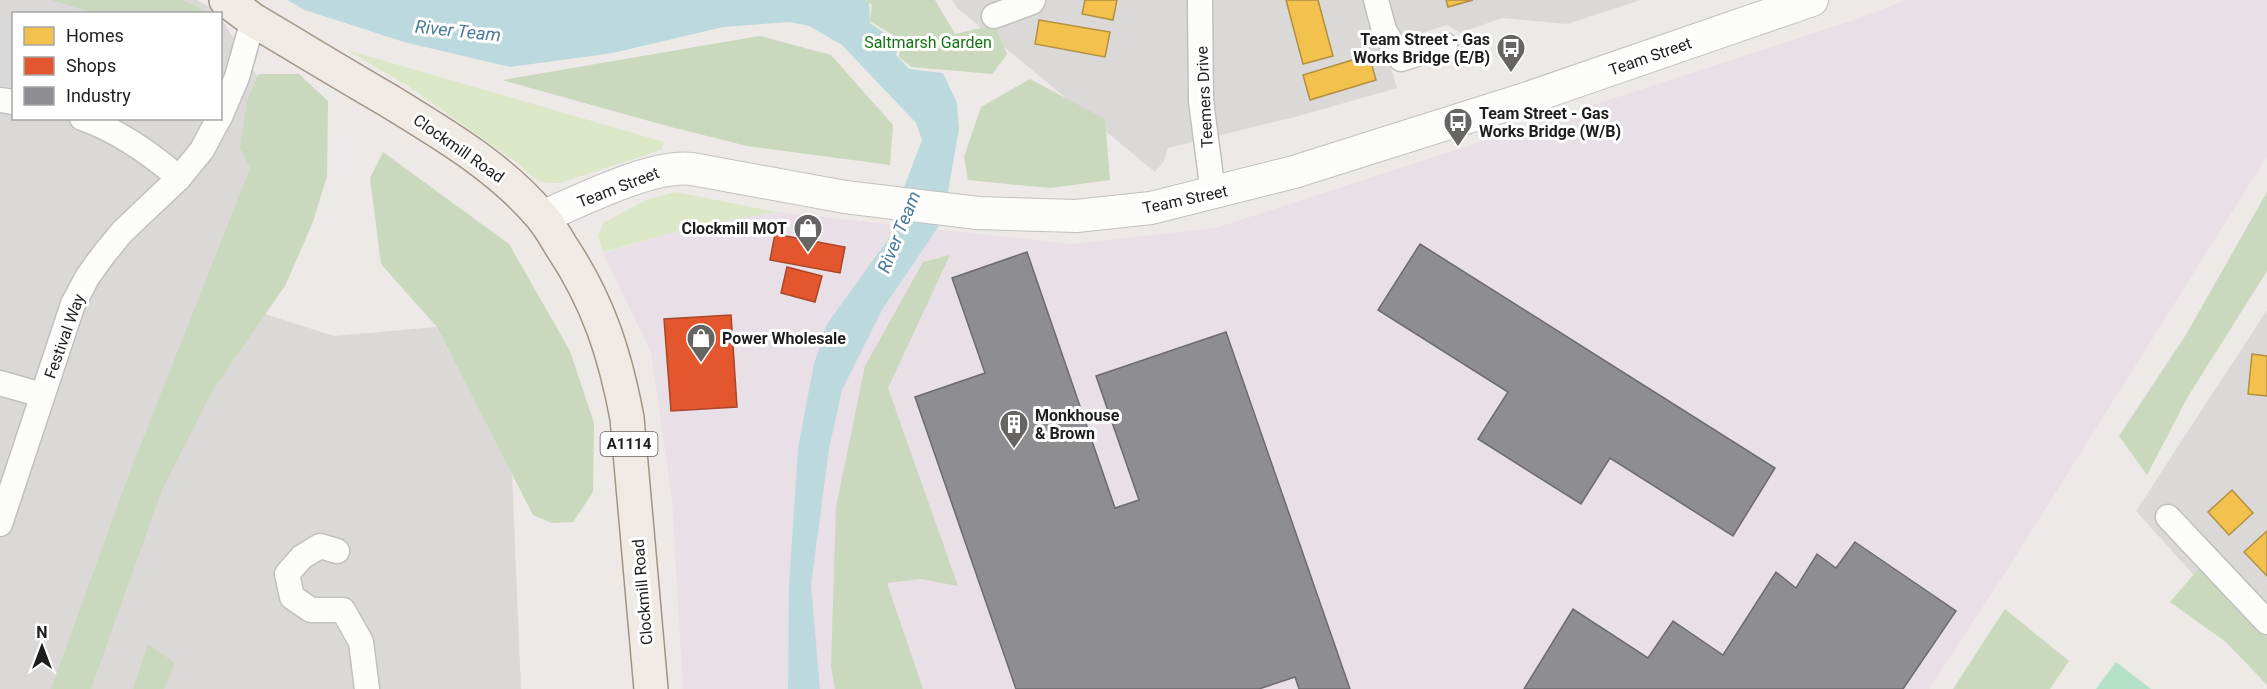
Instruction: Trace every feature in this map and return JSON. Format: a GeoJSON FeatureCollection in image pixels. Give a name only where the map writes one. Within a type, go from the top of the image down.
{"type":"FeatureCollection","features":[{"type":"Feature","properties":{"kind":"main road","name":"Clockmill Road"},"geometry":{"type":"LineString","coordinates":[[226,0],[253,20],[433,128],[487,165],[514,188],[542,217],[588,290],[602,322],[620,382],[627,418],[651,689]]}},
{"type":"Feature","properties":{"kind":"street"},"geometry":{"type":"LineString","coordinates":[[994,16],[1033,0]]}},
{"type":"Feature","properties":{"kind":"street","name":"Teemers Drive"},"geometry":{"type":"LineString","coordinates":[[1200,0],[1201,101],[1213,194]]}},
{"type":"Feature","properties":{"kind":"street"},"geometry":{"type":"LineString","coordinates":[[1376,0],[1384,30],[1401,59],[1445,45]]}},
{"type":"Feature","properties":{"kind":"street","name":"Team Street"},"geometry":{"type":"LineString","coordinates":[[542,217],[608,190],[673,168],[692,169],[845,197],[978,213],[1076,216],[1151,208],[1293,172],[1524,99],[1812,0]]}},
{"type":"Feature","properties":{"kind":"street","name":"Festival Way"},"geometry":{"type":"LineString","coordinates":[[222,113],[237,77],[253,20]]}},
{"type":"Feature","properties":{"kind":"street"},"geometry":{"type":"LineString","coordinates":[[86,120],[125,138],[179,178]]}},
{"type":"Feature","properties":{"kind":"street","name":"Festival Way"},"geometry":{"type":"LineString","coordinates":[[0,524],[73,304],[88,276],[122,232],[179,178],[202,150],[219,120]]}},
{"type":"Feature","properties":{"kind":"street"},"geometry":{"type":"LineString","coordinates":[[0,383],[42,395]]}},
{"type":"Feature","properties":{"kind":"street"},"geometry":{"type":"LineString","coordinates":[[2168,517],[2267,622]]}},
{"type":"Feature","properties":{"kind":"street"},"geometry":{"type":"LineString","coordinates":[[337,551],[320,546],[302,557],[287,574],[292,597],[312,610],[343,610],[361,642],[367,689]]}},
{"type":"Feature","properties":{"kind":"shaded area"},"geometry":{"type":"Polygon","coordinates":[[[0,0],[197,0],[217,12],[12,12],[12,120],[222,120],[222,20],[279,111],[250,168],[202,294],[334,336],[436,327],[512,473],[521,689],[0,689],[0,0]]]}},
{"type":"Feature","properties":{"kind":"shaded area"},"geometry":{"type":"Polygon","coordinates":[[[952,0],[1641,0],[1567,24],[1502,18],[1460,33],[1447,25],[1384,45],[1397,88],[1295,117],[1168,148],[1164,161],[1155,172],[956,7],[952,0]]]}},
{"type":"Feature","properties":{"kind":"shaded area"},"geometry":{"type":"Polygon","coordinates":[[[1906,0],[2267,0],[2267,156],[2010,565],[1929,689],[683,689],[672,499],[651,352],[603,253],[701,225],[777,212],[1070,244],[1216,228],[1854,20],[1906,0]]]}},
{"type":"Feature","properties":{"kind":"shaded area"},"geometry":{"type":"Polygon","coordinates":[[[2267,310],[2267,656],[2136,511],[2267,310]]]}},
{"type":"Feature","properties":{"kind":"green space"},"geometry":{"type":"Polygon","coordinates":[[[51,0],[182,0],[209,12],[91,12],[51,0]]]}},
{"type":"Feature","properties":{"kind":"green space","name":"Saltmarsh Garden"},"geometry":{"type":"Polygon","coordinates":[[[866,0],[935,0],[955,34],[994,25],[1007,54],[992,74],[912,67],[899,57],[901,40],[870,21],[872,5],[866,0]]]}},
{"type":"Feature","properties":{"kind":"green space"},"geometry":{"type":"Polygon","coordinates":[[[760,36],[831,55],[893,125],[890,165],[747,146],[502,80],[760,36]]]}},
{"type":"Feature","properties":{"kind":"green space"},"geometry":{"type":"Polygon","coordinates":[[[347,50],[664,142],[661,150],[560,183],[547,183],[533,177],[519,164],[408,86],[347,50]]]}},
{"type":"Feature","properties":{"kind":"green space"},"geometry":{"type":"Polygon","coordinates":[[[259,74],[299,74],[328,101],[327,176],[313,222],[285,286],[214,388],[162,490],[91,689],[51,689],[126,482],[250,168],[240,148],[247,100],[259,74]]]}},
{"type":"Feature","properties":{"kind":"green space"},"geometry":{"type":"Polygon","coordinates":[[[1030,79],[1105,119],[1110,180],[1050,188],[968,180],[964,157],[981,107],[1030,79]]]}},
{"type":"Feature","properties":{"kind":"green space"},"geometry":{"type":"Polygon","coordinates":[[[383,152],[509,244],[570,351],[594,423],[593,492],[573,522],[552,523],[533,515],[436,326],[381,264],[370,178],[383,152]]]}},
{"type":"Feature","properties":{"kind":"green space"},"geometry":{"type":"Polygon","coordinates":[[[676,192],[777,212],[701,225],[603,252],[598,236],[603,223],[646,200],[676,192]]]}},
{"type":"Feature","properties":{"kind":"green space"},"geometry":{"type":"Polygon","coordinates":[[[2267,192],[2267,271],[2187,398],[2147,475],[2119,436],[2187,333],[2267,192]]]}},
{"type":"Feature","properties":{"kind":"green space"},"geometry":{"type":"Polygon","coordinates":[[[950,255],[888,388],[958,586],[921,579],[887,583],[923,689],[835,689],[831,666],[836,507],[865,366],[923,262],[950,255]]]}},
{"type":"Feature","properties":{"kind":"green space"},"geometry":{"type":"Polygon","coordinates":[[[2200,567],[2267,638],[2267,685],[2226,642],[2170,602],[2200,567]]]}},
{"type":"Feature","properties":{"kind":"green space"},"geometry":{"type":"Polygon","coordinates":[[[2005,609],[2069,661],[2050,689],[1953,689],[2005,609]]]}},
{"type":"Feature","properties":{"kind":"green space"},"geometry":{"type":"Polygon","coordinates":[[[148,644],[175,663],[164,689],[133,689],[148,644]]]}},
{"type":"Feature","properties":{"kind":"green space"},"geometry":{"type":"Polygon","coordinates":[[[2116,662],[2151,689],[2096,689],[2116,662]]]}},
{"type":"Feature","properties":{"kind":"water","name":"River Team"},"geometry":{"type":"Polygon","coordinates":[[[287,0],[865,0],[869,2],[870,23],[899,43],[896,55],[909,69],[943,73],[957,103],[959,129],[943,220],[882,310],[842,390],[829,449],[811,585],[820,689],[788,689],[789,586],[798,448],[814,364],[827,324],[892,234],[896,208],[922,140],[916,123],[842,45],[809,26],[790,22],[723,27],[613,53],[510,67],[404,42],[305,10],[287,0]]]}},
{"type":"Feature","properties":{"kind":"building: Homes"},"geometry":{"type":"Polygon","coordinates":[[[1085,0],[1117,0],[1113,20],[1082,14],[1085,0]]]}},
{"type":"Feature","properties":{"kind":"building: Homes"},"geometry":{"type":"Polygon","coordinates":[[[1286,0],[1318,0],[1333,56],[1303,64],[1286,0]]]}},
{"type":"Feature","properties":{"kind":"building: Homes"},"geometry":{"type":"Polygon","coordinates":[[[1446,0],[1473,0],[1448,7],[1446,0]]]}},
{"type":"Feature","properties":{"kind":"building: Homes"},"geometry":{"type":"Polygon","coordinates":[[[1039,20],[1110,32],[1105,57],[1035,44],[1039,20]]]}},
{"type":"Feature","properties":{"kind":"building: Homes"},"geometry":{"type":"Polygon","coordinates":[[[1369,55],[1376,80],[1310,100],[1303,75],[1369,55]]]}},
{"type":"Feature","properties":{"kind":"building: Homes"},"geometry":{"type":"Polygon","coordinates":[[[2252,354],[2267,356],[2267,396],[2248,394],[2252,354]]]}},
{"type":"Feature","properties":{"kind":"building: Homes"},"geometry":{"type":"Polygon","coordinates":[[[2232,490],[2253,513],[2229,535],[2208,512],[2232,490]]]}},
{"type":"Feature","properties":{"kind":"building: Homes"},"geometry":{"type":"Polygon","coordinates":[[[2267,531],[2267,576],[2244,552],[2267,531]]]}},
{"type":"Feature","properties":{"kind":"building: Shops","name":"Clockmill MOT"},"geometry":{"type":"Polygon","coordinates":[[[775,234],[845,247],[840,273],[770,260],[775,234]]]}},
{"type":"Feature","properties":{"kind":"building: Shops"},"geometry":{"type":"Polygon","coordinates":[[[787,267],[822,276],[815,302],[781,293],[787,267]]]}},
{"type":"Feature","properties":{"kind":"building: Shops","name":"Power Wholesale"},"geometry":{"type":"Polygon","coordinates":[[[731,315],[737,407],[671,411],[664,319],[731,315]]]}},
{"type":"Feature","properties":{"kind":"building: Industry"},"geometry":{"type":"Polygon","coordinates":[[[1420,244],[1775,468],[1733,536],[1610,458],[1581,504],[1478,439],[1508,392],[1378,310],[1420,244]]]}},
{"type":"Feature","properties":{"kind":"building: Industry","name":"Monkhouse & Brown"},"geometry":{"type":"Polygon","coordinates":[[[1027,252],[1115,508],[1139,500],[1096,376],[1226,332],[1350,689],[1299,689],[1295,677],[1259,689],[1016,689],[915,397],[985,373],[952,278],[1027,252]]]}},
{"type":"Feature","properties":{"kind":"building: Industry"},"geometry":{"type":"Polygon","coordinates":[[[1855,542],[1956,611],[1903,689],[1524,689],[1573,609],[1648,658],[1673,621],[1723,655],[1776,572],[1796,588],[1817,554],[1836,568],[1855,542]]]}},
{"type":"Feature","properties":{"kind":"place","name":"Team Street - Gas Works Bridge (E/B)"},"geometry":{"type":"Point","coordinates":[1511,74]}},
{"type":"Feature","properties":{"kind":"place","name":"Team Street - Gas Works Bridge (W/B)"},"geometry":{"type":"Point","coordinates":[1458,148]}},
{"type":"Feature","properties":{"kind":"place","name":"Clockmill MOT"},"geometry":{"type":"Point","coordinates":[808,254]}},
{"type":"Feature","properties":{"kind":"place","name":"Power Wholesale"},"geometry":{"type":"Point","coordinates":[701,364]}},
{"type":"Feature","properties":{"kind":"place","name":"Monkhouse & Brown"},"geometry":{"type":"Point","coordinates":[1014,450]}}]}
